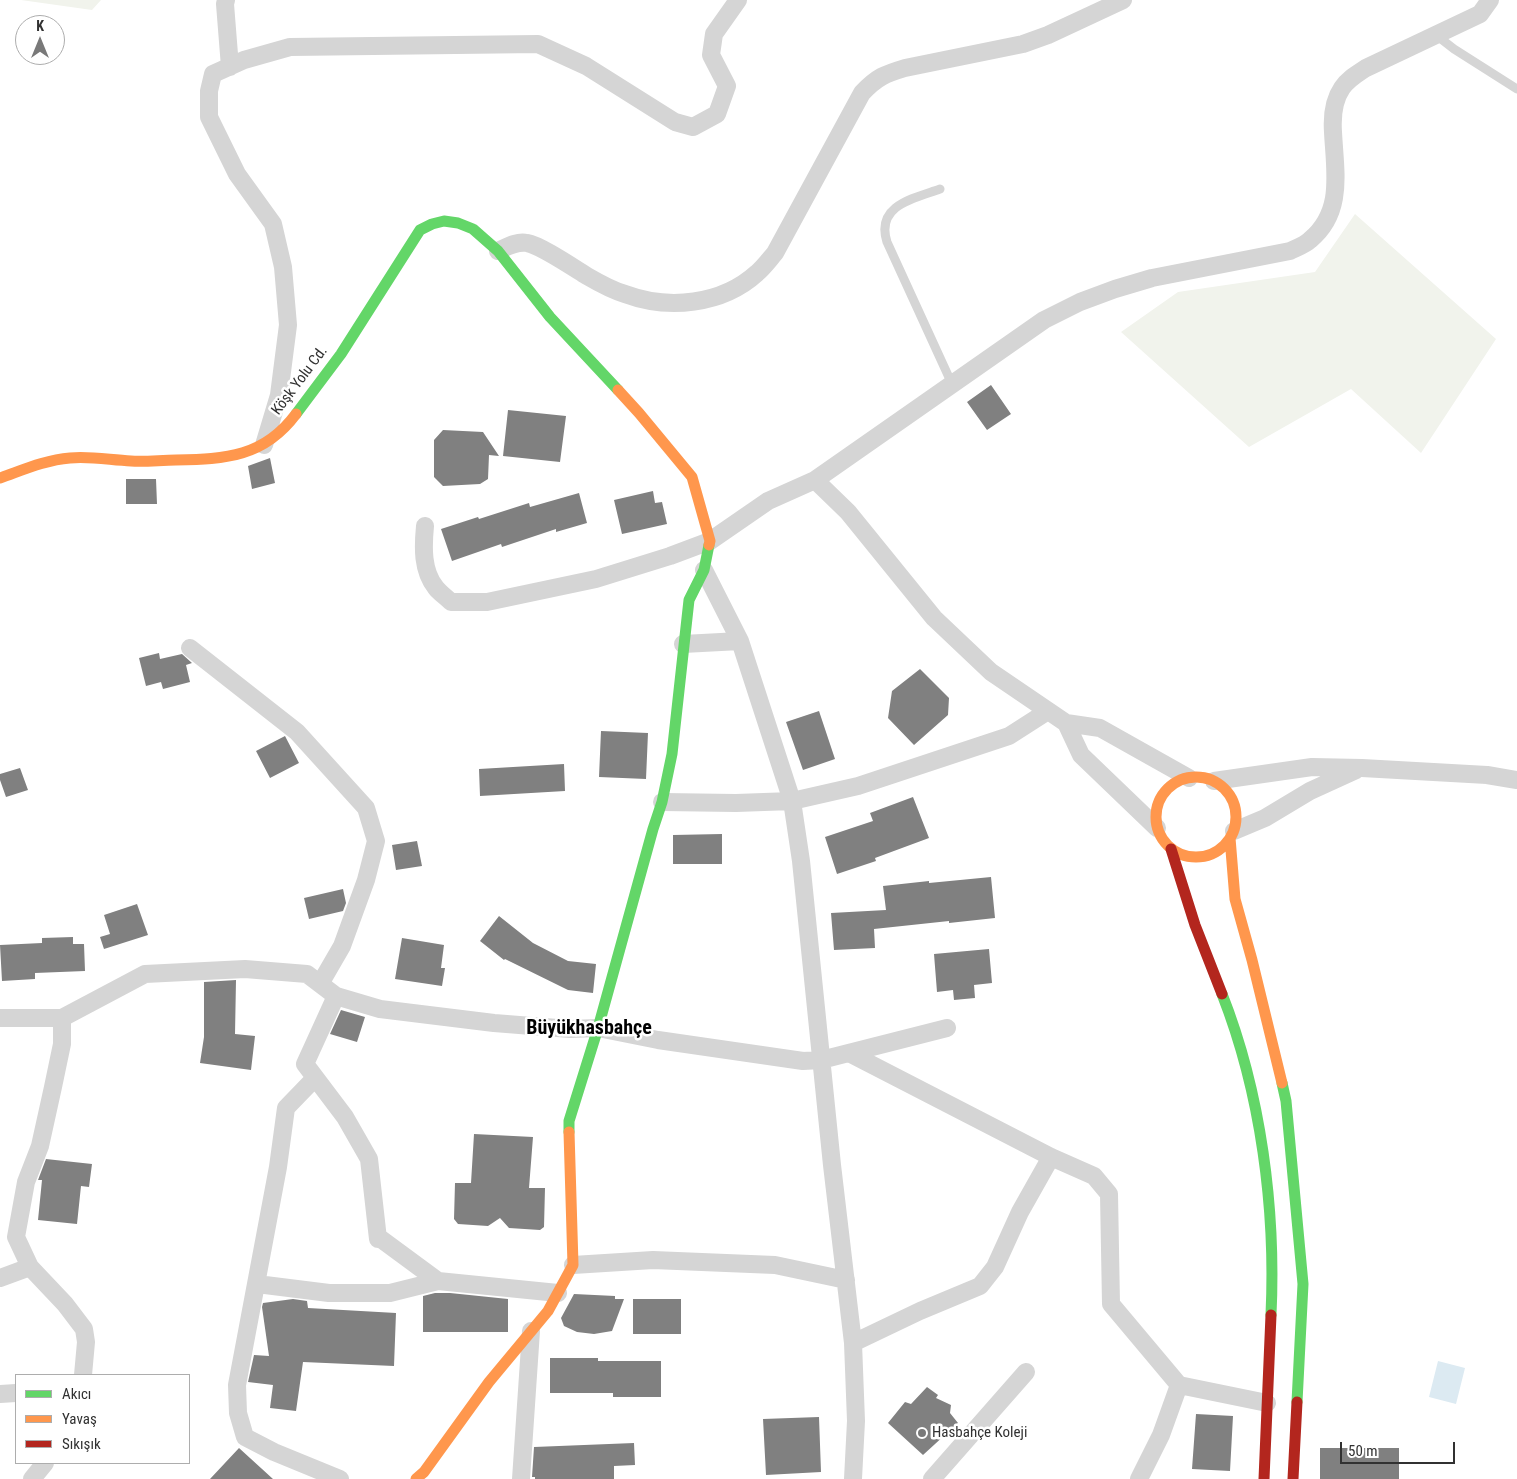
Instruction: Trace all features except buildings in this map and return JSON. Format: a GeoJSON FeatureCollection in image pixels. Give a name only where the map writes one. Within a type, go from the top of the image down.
{"type":"FeatureCollection","features":[{"type":"Feature","properties":{"kind":"street"},"geometry":{"type":"LineString","coordinates":[[226,0],[230,67]]}},
{"type":"Feature","properties":{"kind":"street"},"geometry":{"type":"LineString","coordinates":[[264,445],[279,394],[288,325],[284,277],[273,224],[236,174],[209,117],[209,91],[213,74],[244,60],[290,47],[538,44],[586,66],[674,122],[693,127],[717,114],[727,86],[711,55],[714,34],[738,0]]}},
{"type":"Feature","properties":{"kind":"street"},"geometry":{"type":"LineString","coordinates":[[416,1479],[424,1472],[489,1382],[548,1311],[573,1265],[569,1120],[598,1028],[662,802],[672,754],[689,600],[704,570],[710,540],[692,477],[639,413],[550,317],[498,251],[520,243],[534,245],[603,285],[624,294],[646,300],[668,303],[691,302],[718,297],[738,288],[758,273],[775,253],[862,93],[874,80],[905,68],[1023,44],[1048,35],[1123,0]]}},
{"type":"Feature","properties":{"kind":"street"},"geometry":{"type":"LineString","coordinates":[[425,526],[423,545],[425,567],[435,588],[451,602],[487,602],[596,579],[670,556],[710,540],[768,501],[815,480],[1044,320],[1115,289],[1152,278],[1290,251],[1309,241],[1325,225],[1332,209],[1336,189],[1332,124],[1334,104],[1342,88],[1352,76],[1366,68],[1480,14],[1490,0]]}},
{"type":"Feature","properties":{"kind":"street","name":"Köşk Yolu Cd."},"geometry":{"type":"LineString","coordinates":[[0,478],[48,461],[69,458],[90,457],[131,461],[214,459],[240,454],[264,445],[287,426],[340,354],[420,230],[444,221],[458,223],[473,229],[498,251]]}},
{"type":"Feature","properties":{"kind":"street"},"geometry":{"type":"LineString","coordinates":[[815,480],[848,512],[934,618],[990,672],[1066,724],[1081,755],[1157,828],[1165,843],[1171,849],[1195,858],[1211,855],[1219,850],[1232,835],[1310,791],[1362,768]]}},
{"type":"Feature","properties":{"kind":"street"},"geometry":{"type":"LineString","coordinates":[[704,570],[740,641],[792,801],[801,860],[821,1060],[853,1343],[856,1421],[853,1479]]}},
{"type":"Feature","properties":{"kind":"street"},"geometry":{"type":"LineString","coordinates":[[683,644],[740,641]]}},
{"type":"Feature","properties":{"kind":"street"},"geometry":{"type":"LineString","coordinates":[[190,648],[297,732],[366,808],[376,841],[366,880],[342,946],[320,984]]}},
{"type":"Feature","properties":{"kind":"street"},"geometry":{"type":"LineString","coordinates":[[662,802],[736,803],[792,801],[858,786],[1009,736],[1048,711]]}},
{"type":"Feature","properties":{"kind":"street"},"geometry":{"type":"LineString","coordinates":[[1066,724],[1100,728],[1189,778]]}},
{"type":"Feature","properties":{"kind":"street"},"geometry":{"type":"LineString","coordinates":[[1214,781],[1312,767],[1487,775],[1517,780]]}},
{"type":"Feature","properties":{"kind":"street"},"geometry":{"type":"LineString","coordinates":[[1157,828],[1156,812],[1162,796],[1174,784],[1189,778],[1206,778],[1221,786],[1232,798],[1236,815],[1232,835],[1235,900],[1252,960],[1286,1101],[1303,1284],[1294,1479]]}},
{"type":"Feature","properties":{"kind":"street"},"geometry":{"type":"LineString","coordinates":[[1171,849],[1195,925],[1231,1017],[1258,1116],[1269,1209],[1273,1276],[1264,1479]]}},
{"type":"Feature","properties":{"kind":"street"},"geometry":{"type":"LineString","coordinates":[[0,1018],[62,1018],[145,974],[245,969],[307,974],[336,996],[380,1009],[494,1023],[570,1029],[598,1028],[658,1040],[803,1061],[821,1060],[947,1028]]}},
{"type":"Feature","properties":{"kind":"street"},"geometry":{"type":"LineString","coordinates":[[336,996],[305,1064],[345,1117],[370,1159],[378,1239],[381,1239],[438,1281]]}},
{"type":"Feature","properties":{"kind":"street"},"geometry":{"type":"LineString","coordinates":[[62,1018],[62,1044],[53,1087],[40,1146],[26,1182],[16,1237],[30,1267],[65,1304],[84,1329],[86,1342],[83,1374]]}},
{"type":"Feature","properties":{"kind":"street"},"geometry":{"type":"LineString","coordinates":[[849,1053],[1051,1157],[1094,1176],[1108,1194],[1111,1304],[1179,1386],[1268,1403]]}},
{"type":"Feature","properties":{"kind":"street"},"geometry":{"type":"LineString","coordinates":[[315,1078],[286,1108],[278,1167],[237,1385],[238,1413],[246,1437],[274,1452],[340,1479]]}},
{"type":"Feature","properties":{"kind":"street"},"geometry":{"type":"LineString","coordinates":[[853,1343],[920,1311],[980,1286],[995,1267],[1020,1212],[1051,1157]]}},
{"type":"Feature","properties":{"kind":"street"},"geometry":{"type":"LineString","coordinates":[[573,1265],[653,1260],[775,1265],[846,1280]]}},
{"type":"Feature","properties":{"kind":"street"},"geometry":{"type":"LineString","coordinates":[[0,1278],[30,1267]]}},
{"type":"Feature","properties":{"kind":"street"},"geometry":{"type":"LineString","coordinates":[[257,1284],[328,1293],[390,1293],[438,1281],[558,1293]]}},
{"type":"Feature","properties":{"kind":"street"},"geometry":{"type":"LineString","coordinates":[[521,1479],[531,1331]]}},
{"type":"Feature","properties":{"kind":"street"},"geometry":{"type":"LineString","coordinates":[[932,1479],[1026,1372]]}},
{"type":"Feature","properties":{"kind":"street"},"geometry":{"type":"LineString","coordinates":[[1139,1479],[1161,1435],[1179,1386]]}},
{"type":"Feature","properties":{"kind":"street"},"geometry":{"type":"LineString","coordinates":[[0,1394],[15,1393]]}},
{"type":"Feature","properties":{"kind":"street"},"geometry":{"type":"LineString","coordinates":[[32,1479],[43,1464]]}},
{"type":"Feature","properties":{"kind":"lane"},"geometry":{"type":"LineString","coordinates":[[1436,35],[1454,50],[1517,89]]}},
{"type":"Feature","properties":{"kind":"lane"},"geometry":{"type":"LineString","coordinates":[[940,189],[895,207],[887,217],[885,229],[887,242],[952,384]]}},
{"type":"Feature","properties":{"kind":"shaded area"},"geometry":{"type":"Polygon","coordinates":[[[21,0],[101,0],[92,10],[21,0]]]}},
{"type":"Feature","properties":{"kind":"shaded area"},"geometry":{"type":"Polygon","coordinates":[[[1355,214],[1496,339],[1421,453],[1351,389],[1249,447],[1121,332],[1178,292],[1315,272],[1355,214]]]}},
{"type":"Feature","properties":{"kind":"shaded area"},"geometry":{"type":"Polygon","coordinates":[[[1438,1361],[1465,1368],[1456,1404],[1429,1397],[1438,1361]]]}},
{"type":"Feature","properties":{"kind":"traffic: fast"},"geometry":{"type":"LineString","coordinates":[[296,414],[341,354],[420,230],[444,221],[458,223],[473,229],[498,251],[550,317],[618,390]]}},
{"type":"Feature","properties":{"kind":"traffic: fast"},"geometry":{"type":"LineString","coordinates":[[569,1132],[569,1121],[598,1028],[662,802],[672,754],[689,600],[704,570],[709,545]]}},
{"type":"Feature","properties":{"kind":"traffic: fast"},"geometry":{"type":"LineString","coordinates":[[1222,994],[1236,1032],[1247,1071],[1263,1152],[1271,1234],[1271,1315]]}},
{"type":"Feature","properties":{"kind":"traffic: fast"},"geometry":{"type":"LineString","coordinates":[[1282,1083],[1286,1101],[1303,1284],[1297,1402]]}},
{"type":"Feature","properties":{"kind":"traffic: slow"},"geometry":{"type":"LineString","coordinates":[[618,390],[692,477],[710,541],[709,545]]}},
{"type":"Feature","properties":{"kind":"traffic: slow"},"geometry":{"type":"LineString","coordinates":[[0,478],[43,463],[70,458],[123,461],[194,460],[243,453],[271,439],[296,414]]}},
{"type":"Feature","properties":{"kind":"traffic: slow"},"geometry":{"type":"LineString","coordinates":[[1196,777],[1211,780],[1224,789],[1233,802],[1236,817],[1233,832],[1224,845],[1211,854],[1196,857],[1181,854],[1168,845],[1159,832],[1156,817],[1159,802],[1168,789],[1181,780],[1196,777]]}},
{"type":"Feature","properties":{"kind":"traffic: slow"},"geometry":{"type":"LineString","coordinates":[[1230,838],[1235,899],[1282,1083]]}},
{"type":"Feature","properties":{"kind":"traffic: slow"},"geometry":{"type":"LineString","coordinates":[[416,1479],[424,1472],[489,1382],[548,1311],[573,1265],[569,1132]]}},
{"type":"Feature","properties":{"kind":"traffic: jam"},"geometry":{"type":"LineString","coordinates":[[1171,849],[1195,925],[1222,994]]}},
{"type":"Feature","properties":{"kind":"traffic: jam"},"geometry":{"type":"LineString","coordinates":[[1264,1479],[1271,1315]]}},
{"type":"Feature","properties":{"kind":"traffic: jam"},"geometry":{"type":"LineString","coordinates":[[1293,1479],[1297,1402]]}},
{"type":"Feature","properties":{"kind":"place","name":"Hasbahçe Koleji"},"geometry":{"type":"Point","coordinates":[922,1433]}},
{"type":"Feature","properties":{"kind":"district","name":"Büyükhasbahçe"},"geometry":{"type":"Point","coordinates":[589,1029]}}]}
